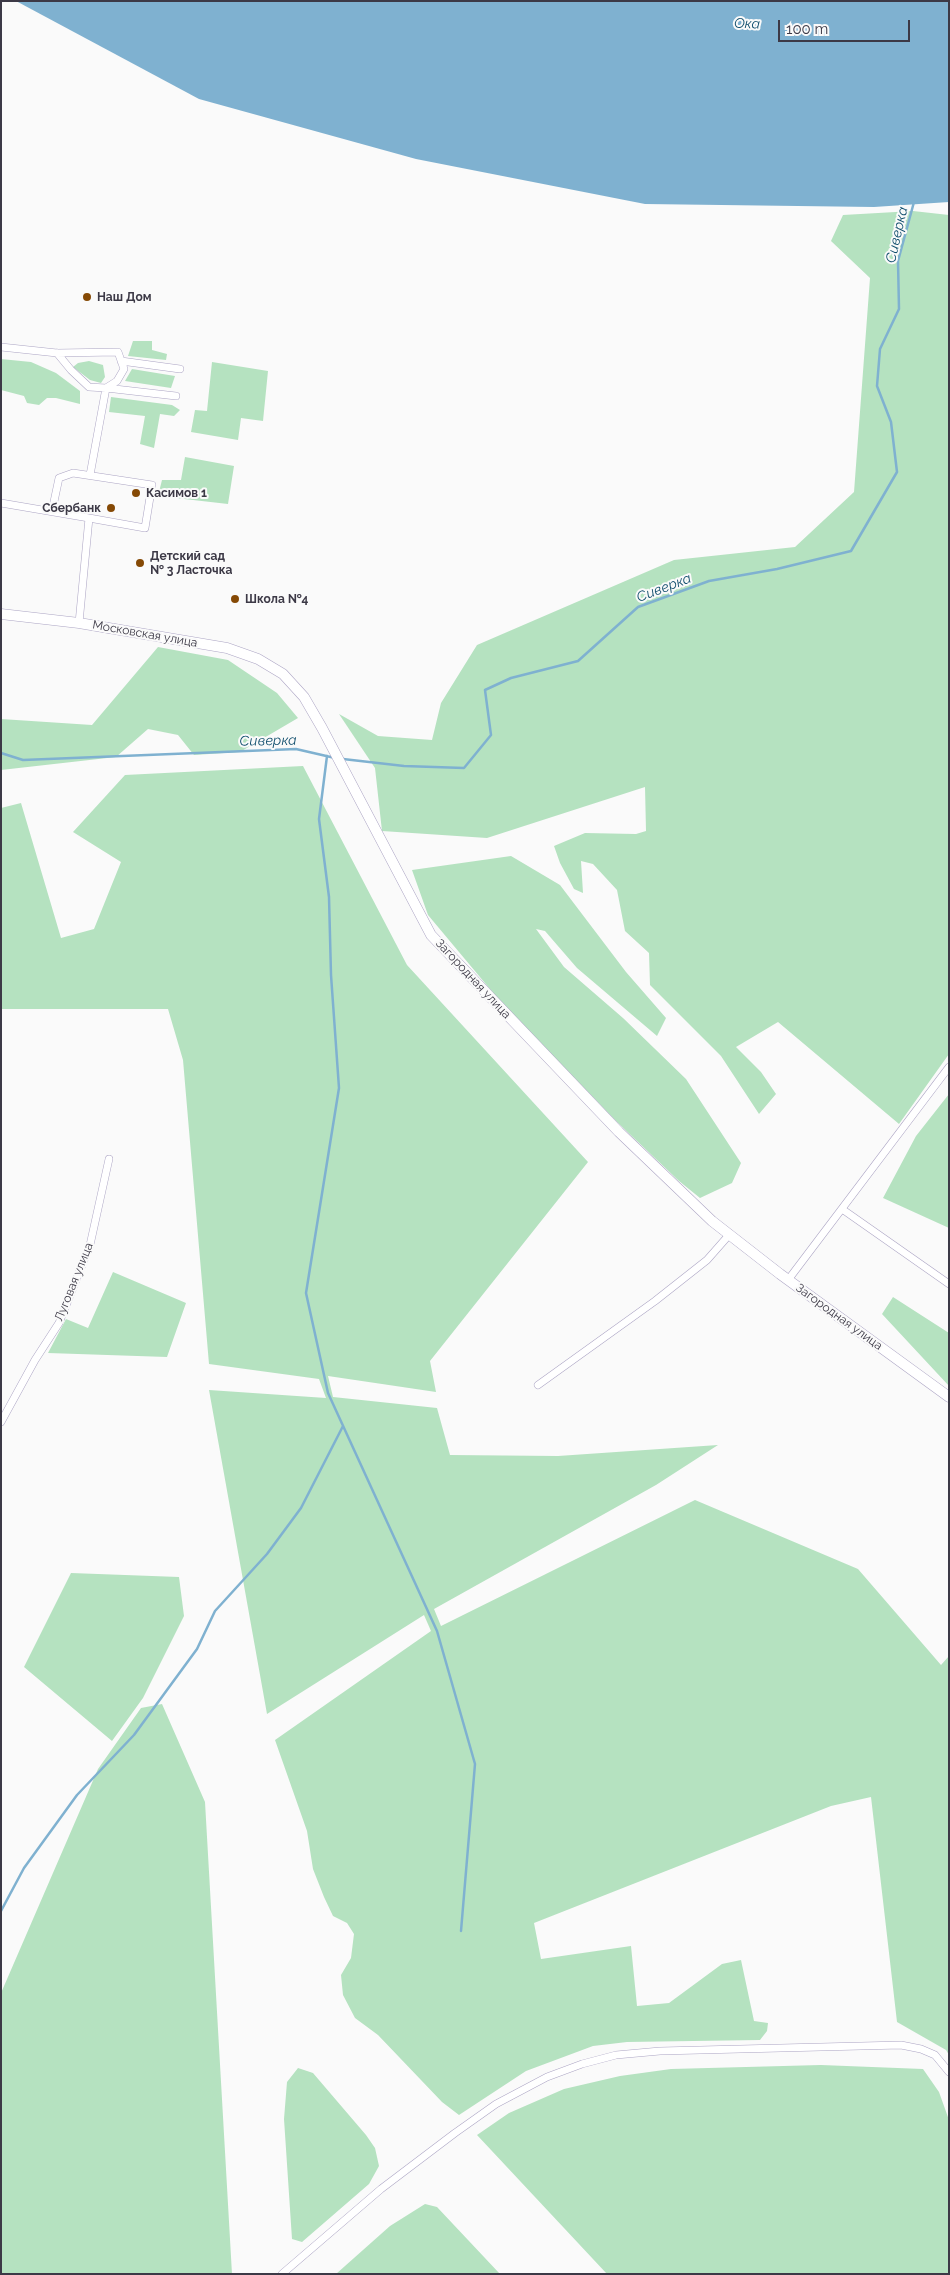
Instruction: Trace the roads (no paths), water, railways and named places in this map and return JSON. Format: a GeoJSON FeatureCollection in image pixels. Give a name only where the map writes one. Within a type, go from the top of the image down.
{"type":"FeatureCollection","features":[{"type":"Feature","properties":{"kind":"main road","name":"Московская улица"},"geometry":{"type":"LineString","coordinates":[[1,614],[78,623],[227,648],[258,659],[283,674]]}},
{"type":"Feature","properties":{"kind":"main road","name":"Загородная улица"},"geometry":{"type":"LineString","coordinates":[[283,674],[304,698],[322,728],[431,935],[619,1132],[729,1235],[949,1397]]}},
{"type":"Feature","properties":{"kind":"street"},"geometry":{"type":"LineString","coordinates":[[1,347],[57,353],[118,352],[124,369],[117,381],[106,388],[90,475]]}},
{"type":"Feature","properties":{"kind":"street"},"geometry":{"type":"LineString","coordinates":[[57,353],[89,387],[176,396]]}},
{"type":"Feature","properties":{"kind":"street"},"geometry":{"type":"LineString","coordinates":[[122,362],[180,369]]}},
{"type":"Feature","properties":{"kind":"street"},"geometry":{"type":"LineString","coordinates":[[1,503],[145,528],[152,485],[73,473],[58,478],[52,511]]}},
{"type":"Feature","properties":{"kind":"street"},"geometry":{"type":"LineString","coordinates":[[78,623],[89,518]]}},
{"type":"Feature","properties":{"kind":"street"},"geometry":{"type":"LineString","coordinates":[[788,1280],[949,1067]]}},
{"type":"Feature","properties":{"kind":"street","name":"Луговая улица"},"geometry":{"type":"LineString","coordinates":[[1,1422],[35,1360],[59,1323],[90,1245],[109,1159]]}},
{"type":"Feature","properties":{"kind":"street"},"geometry":{"type":"LineString","coordinates":[[842,1209],[949,1284]]}},
{"type":"Feature","properties":{"kind":"street"},"geometry":{"type":"LineString","coordinates":[[538,1384],[655,1301],[707,1260],[729,1235]]}},
{"type":"Feature","properties":{"kind":"street"},"geometry":{"type":"LineString","coordinates":[[282,2274],[380,2189],[496,2104],[538,2081],[582,2064],[616,2055],[660,2051],[901,2045],[921,2049],[935,2055],[949,2072]]}},
{"type":"Feature","properties":{"kind":"water","name":"Ока"},"geometry":{"type":"Polygon","coordinates":[[[16,1],[949,1],[949,202],[874,207],[645,204],[416,159],[199,99],[16,1]]]}},
{"type":"Feature","properties":{"kind":"waterway","name":"Сиверка"},"geometry":{"type":"LineString","coordinates":[[343,759],[404,766],[464,768],[491,735],[485,690],[511,678],[578,661],[638,607],[709,581],[777,569],[851,551],[897,472],[891,422],[877,386],[880,349],[899,309],[898,261],[914,202]]}},
{"type":"Feature","properties":{"kind":"waterway","name":"Сиверка"},"geometry":{"type":"LineString","coordinates":[[1,753],[23,760],[296,749],[335,758]]}},
{"type":"Feature","properties":{"kind":"waterway"},"geometry":{"type":"LineString","coordinates":[[327,756],[319,819],[329,897],[331,975],[339,1088],[306,1293],[328,1393],[437,1631],[475,1764],[461,1931]]}},
{"type":"Feature","properties":{"kind":"waterway"},"geometry":{"type":"LineString","coordinates":[[1,1911],[24,1868],[77,1795],[134,1735],[197,1649],[215,1611],[267,1554],[301,1508],[343,1426]]}},
{"type":"Feature","properties":{"kind":"place","name":"Наш Дом"},"geometry":{"type":"Point","coordinates":[87,297]}},
{"type":"Feature","properties":{"kind":"place","name":"Касимов 1"},"geometry":{"type":"Point","coordinates":[136,493]}},
{"type":"Feature","properties":{"kind":"place","name":"Сбербанк"},"geometry":{"type":"Point","coordinates":[111,508]}},
{"type":"Feature","properties":{"kind":"place","name":"Детский сад № 3 Ласточка"},"geometry":{"type":"Point","coordinates":[140,563]}},
{"type":"Feature","properties":{"kind":"place","name":"Школа №4"},"geometry":{"type":"Point","coordinates":[235,599]}}]}
